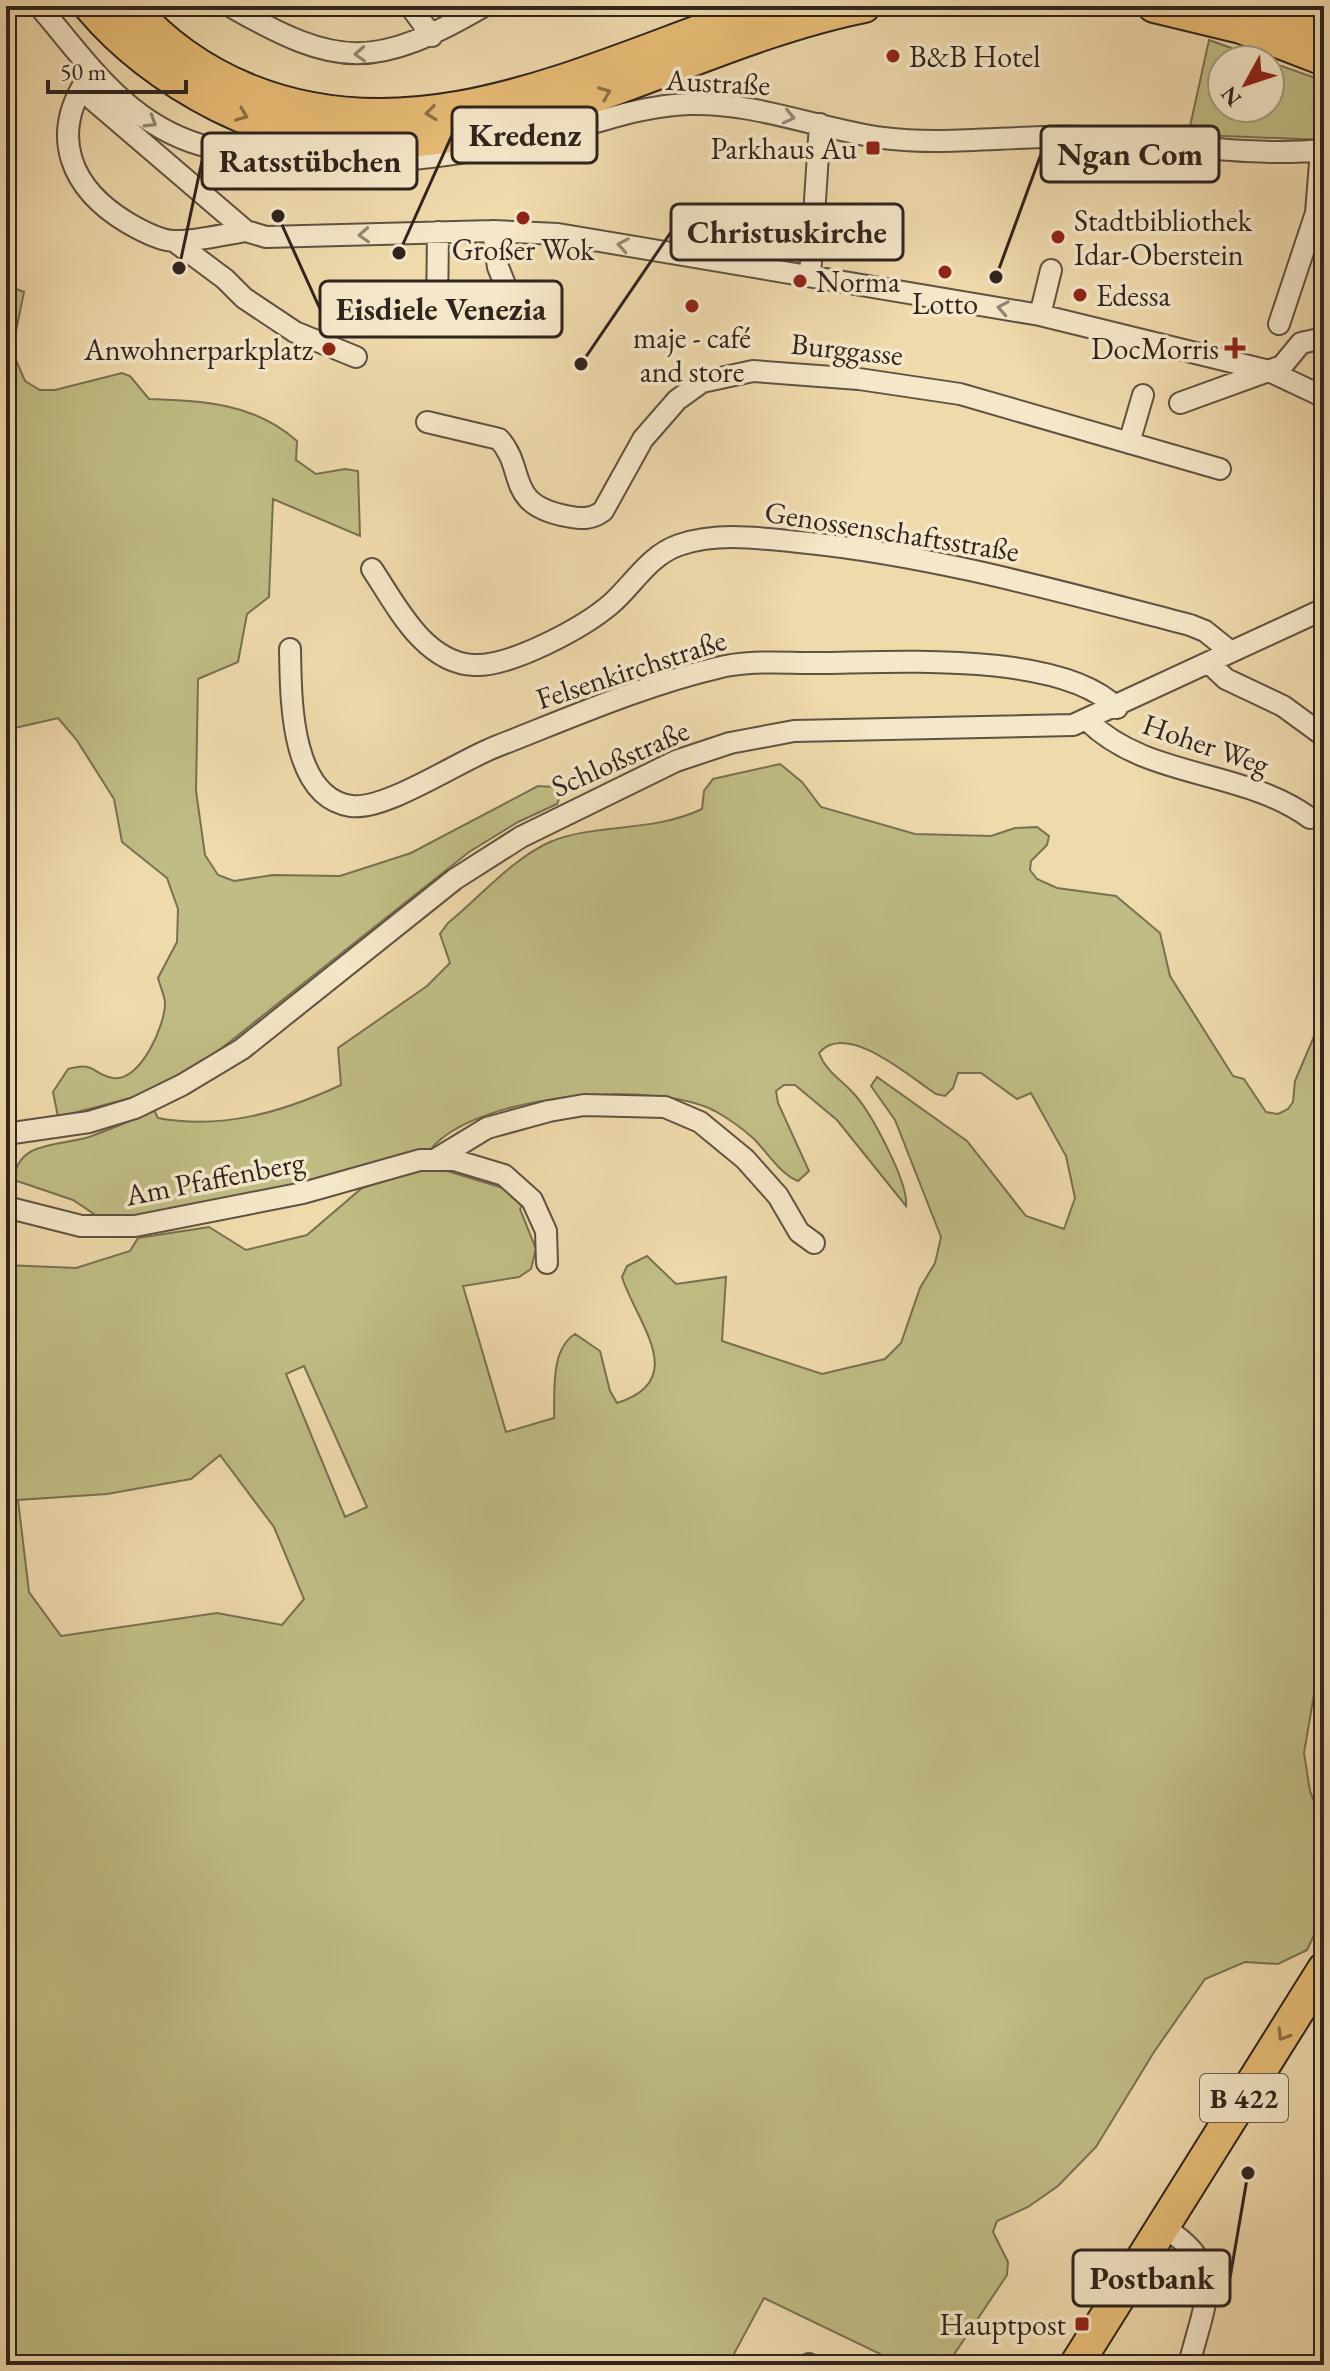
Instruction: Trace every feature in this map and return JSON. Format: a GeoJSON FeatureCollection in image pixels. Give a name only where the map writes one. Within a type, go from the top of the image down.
{"type":"FeatureCollection","features":[{"type":"Feature","properties":{"kind":"main road"},"geometry":{"type":"LineString","coordinates":[[90,6],[153,66],[224,108],[300,133],[380,141],[451,136],[520,120],[589,100],[771,33],[864,6]]}},
{"type":"Feature","properties":{"kind":"main road"},"geometry":{"type":"LineString","coordinates":[[131,6],[167,42],[229,83],[297,107],[353,116],[425,114],[506,98],[772,6]]}},
{"type":"Feature","properties":{"kind":"main road"},"geometry":{"type":"LineString","coordinates":[[1154,6],[1241,27],[1324,59]]}},
{"type":"Feature","properties":{"kind":"main road"},"geometry":{"type":"LineString","coordinates":[[1265,6],[1324,26]]}},
{"type":"Feature","properties":{"kind":"main road","name":"B 422"},"geometry":{"type":"LineString","coordinates":[[1076,2365],[1324,1969]]}},
{"type":"Feature","properties":{"kind":"street"},"geometry":{"type":"LineString","coordinates":[[39,6],[87,79],[93,100],[246,231]]}},
{"type":"Feature","properties":{"kind":"street"},"geometry":{"type":"LineString","coordinates":[[230,6],[317,48],[350,55],[373,53],[432,36],[484,6]]}},
{"type":"Feature","properties":{"kind":"street"},"geometry":{"type":"LineString","coordinates":[[410,6],[432,36]]}},
{"type":"Feature","properties":{"kind":"street"},"geometry":{"type":"LineString","coordinates":[[87,79],[68,136],[74,169],[95,197],[120,218],[174,241],[225,279],[244,298],[295,332],[356,357]]}},
{"type":"Feature","properties":{"kind":"street","name":"Austraße"},"geometry":{"type":"LineString","coordinates":[[87,79],[167,132],[198,144],[270,158],[370,164],[446,155],[533,139],[634,110],[692,104],[764,111],[885,138],[1082,137],[1230,152],[1323,150],[1316,213],[1279,324]]}},
{"type":"Feature","properties":{"kind":"street"},"geometry":{"type":"LineString","coordinates":[[810,276],[820,124]]}},
{"type":"Feature","properties":{"kind":"street"},"geometry":{"type":"LineString","coordinates":[[174,241],[246,231],[276,239],[493,231],[558,234],[1040,315],[1269,371],[1294,386],[1324,397]]}},
{"type":"Feature","properties":{"kind":"street"},"geometry":{"type":"LineString","coordinates":[[493,231],[498,267],[514,307]]}},
{"type":"Feature","properties":{"kind":"street"},"geometry":{"type":"LineString","coordinates":[[361,323],[437,315],[438,232]]}},
{"type":"Feature","properties":{"kind":"street"},"geometry":{"type":"LineString","coordinates":[[1040,315],[1051,270]]}},
{"type":"Feature","properties":{"kind":"street"},"geometry":{"type":"LineString","coordinates":[[1180,403],[1282,366],[1301,343],[1324,338]]}},
{"type":"Feature","properties":{"kind":"street","name":"Burggasse"},"geometry":{"type":"LineString","coordinates":[[427,422],[499,439],[518,483],[531,501],[548,511],[581,519],[603,511],[643,439],[677,400],[702,382],[732,374],[782,372],[936,389],[1220,469]]}},
{"type":"Feature","properties":{"kind":"street"},"geometry":{"type":"LineString","coordinates":[[1129,443],[1143,395]]}},
{"type":"Feature","properties":{"kind":"street","name":"Genossenschaftsstraße"},"geometry":{"type":"LineString","coordinates":[[372,569],[419,635],[435,651],[464,665],[479,666],[508,658],[591,619],[665,551],[693,541],[732,537],[825,545],[1004,578],[1190,625],[1205,631],[1231,652]]}},
{"type":"Feature","properties":{"kind":"street","name":"Schloßstraße"},"geometry":{"type":"LineString","coordinates":[[6,1134],[89,1122],[135,1108],[182,1085],[242,1049],[455,879],[521,837],[676,761],[730,743],[794,731],[1057,727],[1088,721],[1324,609]]}},
{"type":"Feature","properties":{"kind":"street","name":"Felsenkirchstraße"},"geometry":{"type":"LineString","coordinates":[[290,649],[292,712],[302,757],[321,788],[350,806],[385,801],[481,752],[684,677],[731,665],[922,659],[958,661],[1082,684],[1117,708]]}},
{"type":"Feature","properties":{"kind":"street"},"geometry":{"type":"LineString","coordinates":[[1210,664],[1219,675],[1283,706],[1324,736]]}},
{"type":"Feature","properties":{"kind":"street","name":"Hoher Weg"},"geometry":{"type":"LineString","coordinates":[[1088,721],[1111,742],[1131,752],[1222,778],[1293,806],[1310,818]]}},
{"type":"Feature","properties":{"kind":"street","name":"Am Pfaffenberg"},"geometry":{"type":"LineString","coordinates":[[6,1207],[81,1226],[135,1226],[303,1193],[436,1159],[467,1138],[518,1118],[584,1105],[665,1107],[700,1122],[745,1159],[778,1196],[799,1232],[814,1243]]}},
{"type":"Feature","properties":{"kind":"street","name":"Am Pfaffenberg"},"geometry":{"type":"LineString","coordinates":[[436,1159],[486,1167],[519,1185],[540,1214],[546,1231],[547,1263]]}},
{"type":"Feature","properties":{"kind":"street"},"geometry":{"type":"LineString","coordinates":[[1163,2227],[1193,2248],[1206,2269],[1202,2310],[1189,2365]]}},
{"type":"Feature","properties":{"kind":"shaded area"},"geometry":{"type":"Polygon","coordinates":[[[1206,54],[1206,124],[1286,124],[1286,68],[1324,81],[1324,140],[1200,135],[1189,131],[1206,54]]]}},
{"type":"Feature","properties":{"kind":"shaded area"},"geometry":{"type":"Polygon","coordinates":[[[6,285],[24,292],[12,351],[25,381],[40,390],[55,390],[122,373],[130,376],[149,399],[228,406],[281,428],[297,441],[296,460],[316,474],[345,469],[358,471],[360,536],[273,499],[269,597],[247,614],[238,662],[198,679],[196,791],[205,855],[218,875],[234,881],[273,875],[340,876],[411,853],[538,786],[555,787],[561,794],[557,804],[518,822],[469,852],[217,1052],[147,1094],[58,1117],[53,1092],[68,1069],[84,1066],[113,1078],[123,1077],[142,1062],[150,1050],[164,1012],[158,978],[177,942],[178,909],[167,878],[122,842],[114,799],[76,739],[58,718],[6,730],[6,285]]]}},
{"type":"Feature","properties":{"kind":"shaded area"},"geometry":{"type":"Polygon","coordinates":[[[780,764],[802,782],[821,807],[915,834],[991,836],[1015,828],[1037,827],[1049,836],[1047,845],[1031,861],[1030,870],[1037,879],[1057,888],[1116,896],[1160,933],[1170,976],[1233,1076],[1244,1079],[1266,1112],[1278,1114],[1293,1102],[1295,1081],[1318,1027],[1324,993],[1324,1636],[1304,1753],[1310,1791],[1324,1827],[1324,1914],[1307,1950],[1278,1964],[1245,1962],[1205,1979],[1154,2052],[1096,2147],[1058,2186],[1028,2207],[997,2221],[993,2232],[1008,2262],[1007,2275],[947,2365],[903,2365],[764,2298],[728,2365],[6,2365],[6,1265],[76,1268],[130,1251],[138,1238],[209,1227],[246,1250],[307,1235],[362,1188],[421,1169],[444,1170],[503,1188],[522,1206],[520,1209],[536,1249],[531,1269],[519,1277],[463,1286],[506,1432],[554,1418],[558,1360],[561,1350],[575,1334],[600,1351],[610,1391],[617,1403],[639,1393],[651,1380],[655,1365],[652,1348],[622,1277],[627,1266],[647,1256],[676,1284],[726,1277],[722,1341],[822,1374],[885,1359],[901,1343],[920,1288],[935,1263],[941,1237],[895,1120],[871,1086],[877,1077],[967,1141],[1026,1216],[1064,1229],[1075,1198],[1066,1156],[1031,1093],[1017,1099],[981,1073],[958,1073],[953,1088],[945,1096],[936,1094],[878,1055],[845,1043],[831,1045],[819,1053],[830,1071],[862,1104],[879,1132],[902,1181],[906,1206],[837,1120],[795,1085],[784,1085],[776,1091],[778,1103],[809,1171],[798,1181],[780,1169],[749,1135],[715,1111],[687,1101],[610,1094],[525,1104],[486,1115],[454,1130],[431,1149],[338,1177],[129,1217],[97,1216],[73,1200],[14,1180],[17,1167],[32,1151],[89,1137],[154,1110],[158,1118],[205,1122],[229,1120],[297,1103],[341,1085],[338,1048],[427,986],[450,963],[440,934],[448,923],[509,868],[536,849],[567,836],[663,822],[702,809],[704,791],[713,779],[780,764]],[[304,1366],[286,1374],[345,1517],[367,1507],[304,1366]],[[220,1455],[191,1479],[107,1494],[18,1500],[29,1592],[61,1636],[217,1613],[282,1625],[304,1599],[274,1527],[220,1455]]]}},
{"type":"Feature","properties":{"kind":"place","name":"B&B Hotel"},"geometry":{"type":"Point","coordinates":[893,56]}},
{"type":"Feature","properties":{"kind":"place","name":"Parkhaus Au"},"geometry":{"type":"Point","coordinates":[873,148]}},
{"type":"Feature","properties":{"kind":"place","name":"Eisdiele Venezia"},"geometry":{"type":"Point","coordinates":[278,216]}},
{"type":"Feature","properties":{"kind":"place","name":"Großer Wok"},"geometry":{"type":"Point","coordinates":[523,218]}},
{"type":"Feature","properties":{"kind":"place","name":"Stadtbibliothek Idar-Oberstein"},"geometry":{"type":"Point","coordinates":[1058,237]}},
{"type":"Feature","properties":{"kind":"place","name":"Kredenz"},"geometry":{"type":"Point","coordinates":[399,253]}},
{"type":"Feature","properties":{"kind":"place","name":"Ratsstübchen"},"geometry":{"type":"Point","coordinates":[179,268]}},
{"type":"Feature","properties":{"kind":"place","name":"Lotto"},"geometry":{"type":"Point","coordinates":[945,272]}},
{"type":"Feature","properties":{"kind":"place","name":"Ngan Com"},"geometry":{"type":"Point","coordinates":[996,277]}},
{"type":"Feature","properties":{"kind":"place","name":"Norma"},"geometry":{"type":"Point","coordinates":[800,281]}},
{"type":"Feature","properties":{"kind":"place","name":"Edessa"},"geometry":{"type":"Point","coordinates":[1080,295]}},
{"type":"Feature","properties":{"kind":"place","name":"maje - café and store"},"geometry":{"type":"Point","coordinates":[692,306]}},
{"type":"Feature","properties":{"kind":"place","name":"DocMorris"},"geometry":{"type":"Point","coordinates":[1235,348]}},
{"type":"Feature","properties":{"kind":"place","name":"Anwohnerparkplatz"},"geometry":{"type":"Point","coordinates":[329,349]}},
{"type":"Feature","properties":{"kind":"place","name":"Christuskirche"},"geometry":{"type":"Point","coordinates":[581,364]}},
{"type":"Feature","properties":{"kind":"place","name":"Postbank"},"geometry":{"type":"Point","coordinates":[1248,2173]}},
{"type":"Feature","properties":{"kind":"place","name":"Hauptpost"},"geometry":{"type":"Point","coordinates":[1082,2324]}}]}
